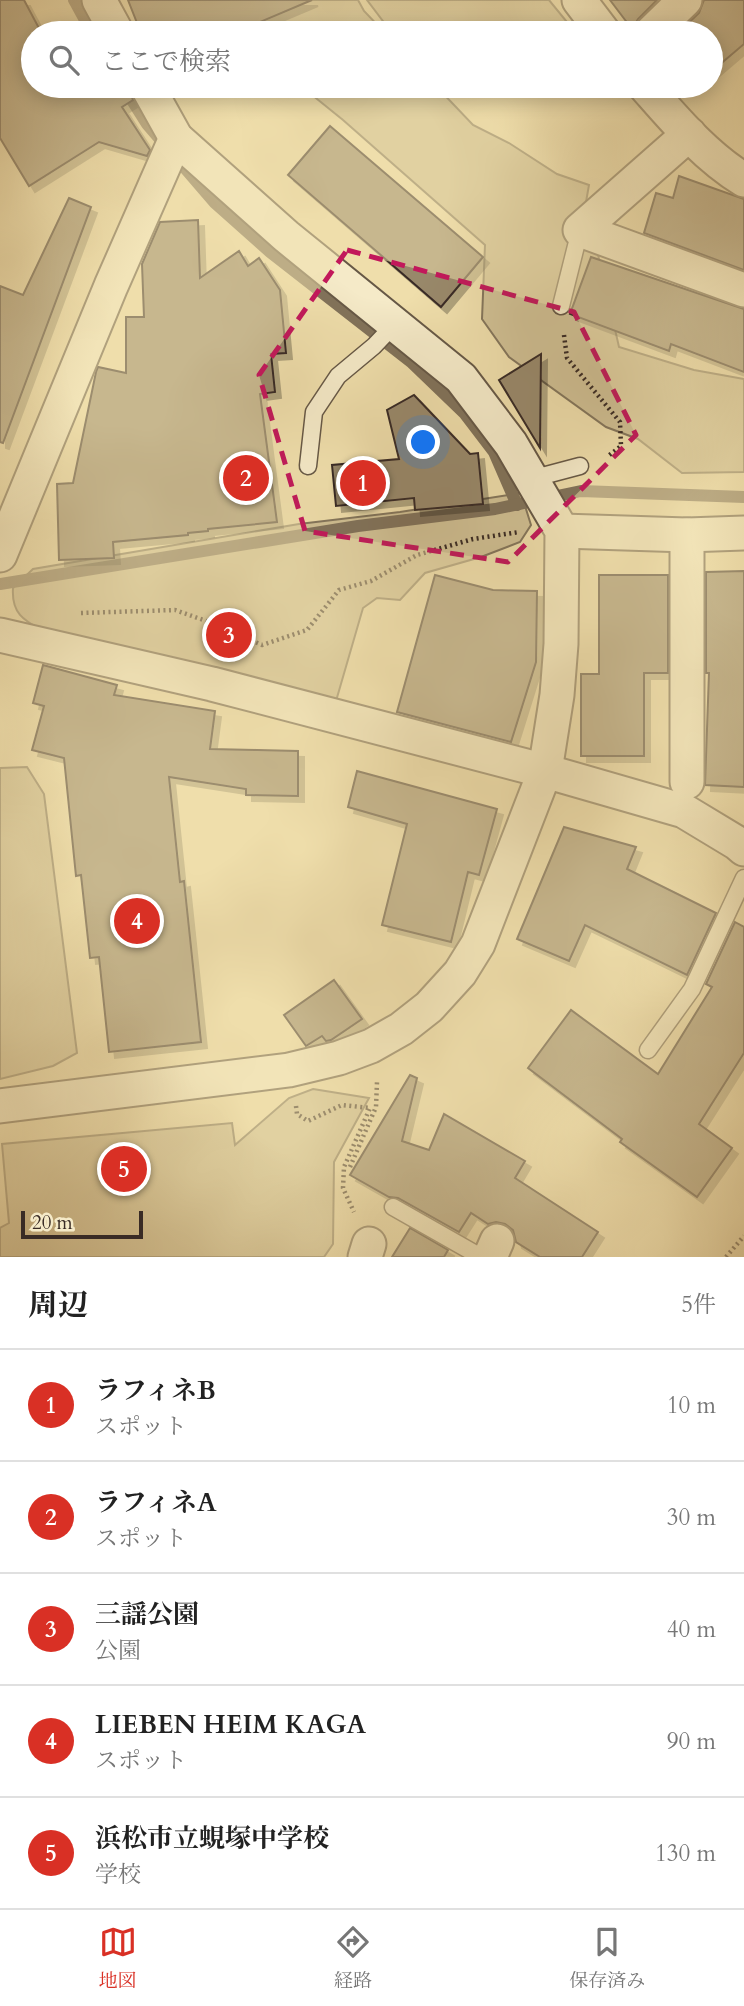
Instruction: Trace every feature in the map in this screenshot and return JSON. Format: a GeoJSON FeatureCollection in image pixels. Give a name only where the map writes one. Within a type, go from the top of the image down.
{"type":"FeatureCollection","features":[{"type":"Feature","properties":{"kind":"street"},"geometry":{"type":"LineString","coordinates":[[99,0],[110,21]]}},
{"type":"Feature","properties":{"kind":"street"},"geometry":{"type":"LineString","coordinates":[[579,0],[595,21]]}},
{"type":"Feature","properties":{"kind":"street"},"geometry":{"type":"LineString","coordinates":[[663,21],[685,0]]}},
{"type":"Feature","properties":{"kind":"street"},"geometry":{"type":"LineString","coordinates":[[0,1106],[289,1070],[339,1058],[372,1046],[401,1029],[429,1006],[460,973],[478,944],[545,771],[557,695],[562,644],[545,502],[504,434],[461,378],[389,330],[244,200],[170,153],[151,98]]}},
{"type":"Feature","properties":{"kind":"street"},"geometry":{"type":"LineString","coordinates":[[656,98],[689,134],[744,180]]}},
{"type":"Feature","properties":{"kind":"street"},"geometry":{"type":"LineString","coordinates":[[689,134],[580,230],[744,290]]}},
{"type":"Feature","properties":{"kind":"street"},"geometry":{"type":"LineString","coordinates":[[0,555],[111,286],[170,153]]}},
{"type":"Feature","properties":{"kind":"street"},"geometry":{"type":"LineString","coordinates":[[545,502],[687,534],[744,533]]}},
{"type":"Feature","properties":{"kind":"street"},"geometry":{"type":"LineString","coordinates":[[687,534],[687,782]]}},
{"type":"Feature","properties":{"kind":"street"},"geometry":{"type":"LineString","coordinates":[[0,635],[212,684],[545,771],[684,811],[744,849]]}},
{"type":"Feature","properties":{"kind":"lane"},"geometry":{"type":"LineString","coordinates":[[561,306],[580,230]]}},
{"type":"Feature","properties":{"kind":"lane"},"geometry":{"type":"LineString","coordinates":[[308,466],[314,412],[338,376],[389,330]]}},
{"type":"Feature","properties":{"kind":"lane"},"geometry":{"type":"LineString","coordinates":[[545,502],[580,466]]}},
{"type":"Feature","properties":{"kind":"lane"},"geometry":{"type":"LineString","coordinates":[[648,1050],[692,989],[744,878]]}},
{"type":"Feature","properties":{"kind":"lane"},"geometry":{"type":"LineString","coordinates":[[393,1207],[489,1252]]}},
{"type":"Feature","properties":{"kind":"path"},"geometry":{"type":"LineString","coordinates":[[561,306],[567,358],[620,422],[621,446],[604,461],[580,466]]}},
{"type":"Feature","properties":{"kind":"path"},"geometry":{"type":"LineString","coordinates":[[78,613],[175,610],[262,645],[307,630],[339,590],[371,581],[417,555],[473,539],[511,532],[545,502]]}},
{"type":"Feature","properties":{"kind":"path"},"geometry":{"type":"LineString","coordinates":[[350,1167],[376,1107],[377,1079],[384,1038]]}},
{"type":"Feature","properties":{"kind":"path"},"geometry":{"type":"LineString","coordinates":[[289,1070],[297,1114],[307,1121],[342,1105],[370,1108],[344,1167],[343,1188],[367,1251]]}},
{"type":"Feature","properties":{"kind":"path"},"geometry":{"type":"LineString","coordinates":[[726,1257],[744,1237]]}},
{"type":"Feature","properties":{"kind":"highlighted area"},"geometry":{"type":"Polygon","coordinates":[[[347,250],[574,312],[636,435],[508,562],[305,531],[259,375],[347,250]]]}},
{"type":"Feature","properties":{"kind":"shaded area"},"geometry":{"type":"Polygon","coordinates":[[[240,0],[358,0],[374,21],[251,21],[240,0]]]}},
{"type":"Feature","properties":{"kind":"shaded area"},"geometry":{"type":"Polygon","coordinates":[[[367,0],[549,0],[566,21],[383,21],[367,0]]]}},
{"type":"Feature","properties":{"kind":"shaded area"},"geometry":{"type":"Polygon","coordinates":[[[316,98],[447,98],[473,125],[509,143],[557,174],[589,185],[586,202],[619,347],[694,370],[744,379],[744,472],[682,473],[638,439],[606,427],[509,357],[482,319],[485,245],[316,98]]]}},
{"type":"Feature","properties":{"kind":"shaded area"},"geometry":{"type":"Polygon","coordinates":[[[521,493],[531,525],[520,542],[481,557],[425,573],[400,600],[377,598],[363,608],[336,701],[268,681],[259,684],[50,635],[22,618],[13,598],[13,588],[33,569],[299,524],[521,493]]]}},
{"type":"Feature","properties":{"kind":"shaded area"},"geometry":{"type":"Polygon","coordinates":[[[27,767],[44,794],[77,1053],[53,1066],[0,1079],[0,768],[27,767]]]}},
{"type":"Feature","properties":{"kind":"shaded area"},"geometry":{"type":"Polygon","coordinates":[[[313,1089],[369,1098],[334,1162],[333,1244],[324,1257],[0,1257],[0,1228],[9,1223],[2,1144],[232,1123],[235,1145],[289,1098],[313,1089]]]}},
{"type":"Feature","properties":{"kind":"building"},"geometry":{"type":"Polygon","coordinates":[[[0,0],[24,0],[35,21],[21,21],[21,98],[132,98],[122,107],[150,150],[147,156],[99,142],[29,186],[0,138],[0,0]]]}},
{"type":"Feature","properties":{"kind":"building"},"geometry":{"type":"Polygon","coordinates":[[[128,0],[312,0],[262,21],[136,21],[128,0]]]}},
{"type":"Feature","properties":{"kind":"building"},"geometry":{"type":"Polygon","coordinates":[[[610,0],[657,0],[637,21],[626,21],[610,0]]]}},
{"type":"Feature","properties":{"kind":"building"},"geometry":{"type":"Polygon","coordinates":[[[704,0],[744,0],[744,44],[723,62],[723,21],[691,21],[699,13],[704,0]]]}},
{"type":"Feature","properties":{"kind":"building"},"geometry":{"type":"Polygon","coordinates":[[[330,126],[483,257],[441,307],[288,175],[330,126]]]}},
{"type":"Feature","properties":{"kind":"building"},"geometry":{"type":"Polygon","coordinates":[[[679,176],[744,199],[744,270],[644,233],[656,193],[673,198],[679,176]]]}},
{"type":"Feature","properties":{"kind":"building"},"geometry":{"type":"Polygon","coordinates":[[[69,198],[91,207],[3,443],[0,442],[0,286],[23,295],[69,198]]]}},
{"type":"Feature","properties":{"kind":"building"},"geometry":{"type":"Polygon","coordinates":[[[198,220],[200,278],[239,251],[248,266],[259,258],[280,290],[286,353],[271,354],[275,392],[260,394],[277,522],[208,529],[188,535],[113,542],[114,558],[59,560],[57,484],[73,483],[98,367],[126,373],[126,317],[144,317],[142,264],[160,222],[198,220]]]}},
{"type":"Feature","properties":{"kind":"building"},"geometry":{"type":"Polygon","coordinates":[[[591,257],[744,309],[744,372],[671,344],[669,351],[570,314],[591,257]]]}},
{"type":"Feature","properties":{"kind":"building"},"geometry":{"type":"Polygon","coordinates":[[[541,354],[540,448],[499,380],[541,354]]]}},
{"type":"Feature","properties":{"kind":"building"},"geometry":{"type":"Polygon","coordinates":[[[414,395],[470,454],[478,453],[483,504],[415,510],[414,498],[336,506],[332,465],[399,459],[387,410],[414,395]]]}},
{"type":"Feature","properties":{"kind":"building"},"geometry":{"type":"Polygon","coordinates":[[[744,571],[744,787],[705,785],[709,673],[706,673],[706,572],[744,571]]]}},
{"type":"Feature","properties":{"kind":"building"},"geometry":{"type":"Polygon","coordinates":[[[435,575],[493,590],[537,591],[536,662],[511,742],[397,712],[435,575]]]}},
{"type":"Feature","properties":{"kind":"building"},"geometry":{"type":"Polygon","coordinates":[[[599,575],[668,575],[668,673],[644,673],[644,756],[581,756],[581,674],[599,674],[599,575]]]}},
{"type":"Feature","properties":{"kind":"building"},"geometry":{"type":"Polygon","coordinates":[[[43,665],[117,685],[114,695],[215,711],[210,749],[298,751],[298,796],[246,795],[246,789],[169,777],[180,882],[184,881],[201,1042],[109,1052],[99,957],[90,958],[81,875],[76,876],[64,758],[32,750],[44,706],[33,703],[43,665]]]}},
{"type":"Feature","properties":{"kind":"building"},"geometry":{"type":"Polygon","coordinates":[[[357,771],[497,809],[479,875],[468,872],[451,942],[382,925],[407,824],[348,807],[357,771]]]}},
{"type":"Feature","properties":{"kind":"building"},"geometry":{"type":"Polygon","coordinates":[[[564,827],[636,847],[627,869],[716,913],[687,975],[585,925],[569,961],[517,939],[564,827]]]}},
{"type":"Feature","properties":{"kind":"building"},"geometry":{"type":"Polygon","coordinates":[[[735,922],[744,927],[744,1053],[699,1124],[732,1148],[697,1197],[620,1142],[622,1139],[528,1068],[571,1010],[658,1074],[712,987],[706,984],[735,922]]]}},
{"type":"Feature","properties":{"kind":"building"},"geometry":{"type":"Polygon","coordinates":[[[334,980],[362,1019],[331,1040],[326,1041],[322,1036],[306,1046],[284,1015],[334,980]]]}},
{"type":"Feature","properties":{"kind":"building"},"geometry":{"type":"Polygon","coordinates":[[[410,1075],[417,1078],[402,1141],[429,1150],[444,1114],[525,1161],[515,1178],[598,1232],[582,1257],[540,1257],[516,1242],[513,1230],[505,1224],[488,1224],[471,1213],[459,1232],[350,1175],[410,1075]]]}},
{"type":"Feature","properties":{"kind":"building"},"geometry":{"type":"Polygon","coordinates":[[[410,1228],[448,1250],[444,1257],[392,1257],[410,1228]]]}},
{"type":"Feature","properties":{"kind":"waterway"},"geometry":{"type":"LineString","coordinates":[[74,0],[85,21]]}},
{"type":"Feature","properties":{"kind":"waterway"},"geometry":{"type":"LineString","coordinates":[[131,98],[147,124],[215,203],[270,252],[411,362],[465,414],[494,452],[517,505]]}},
{"type":"Feature","properties":{"kind":"waterway"},"geometry":{"type":"LineString","coordinates":[[0,584],[358,526],[495,509],[581,491],[744,497]]}},
{"type":"Feature","properties":{"kind":"place","name":"ラフィネA"},"geometry":{"type":"Point","coordinates":[246,478]}},
{"type":"Feature","properties":{"kind":"place","name":"ラフィネB"},"geometry":{"type":"Point","coordinates":[363,483]}},
{"type":"Feature","properties":{"kind":"place","name":"三謡公園"},"geometry":{"type":"Point","coordinates":[229,635]}},
{"type":"Feature","properties":{"kind":"place","name":"LIEBEN HEIM KAGA"},"geometry":{"type":"Point","coordinates":[137,921]}},
{"type":"Feature","properties":{"kind":"place","name":"浜松市立蜆塚中学校"},"geometry":{"type":"Point","coordinates":[124,1169]}}]}
